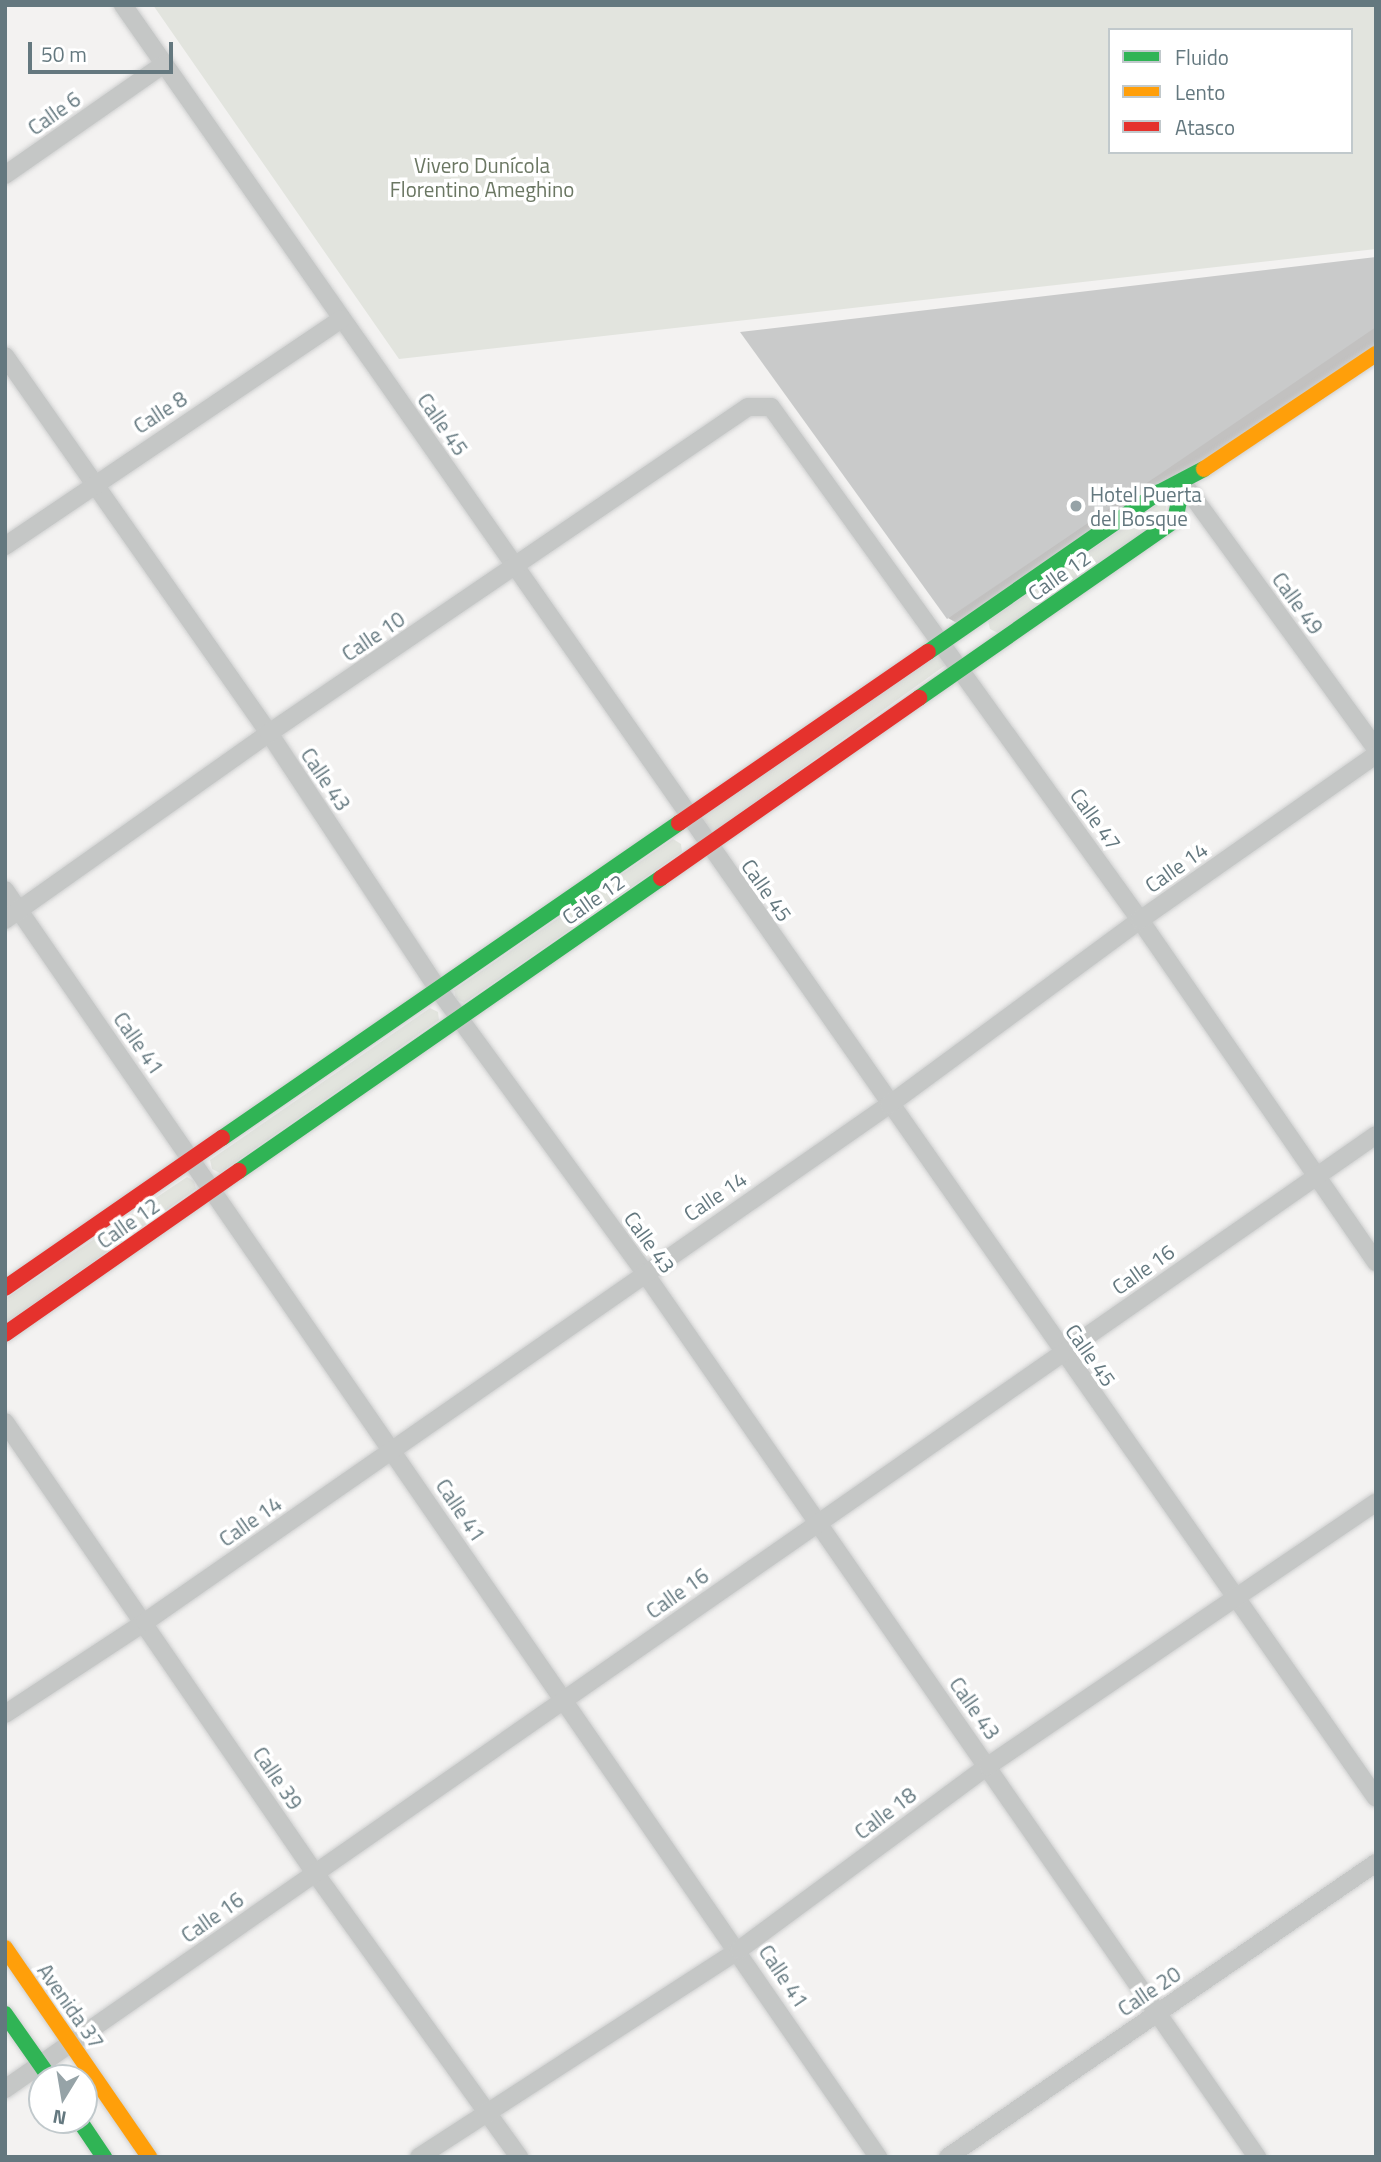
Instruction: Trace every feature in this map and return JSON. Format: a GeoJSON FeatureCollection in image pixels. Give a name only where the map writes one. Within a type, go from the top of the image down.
{"type":"FeatureCollection","features":[{"type":"Feature","properties":{"kind":"street","name":"Calle 45"},"geometry":{"type":"LineString","coordinates":[[123,5],[1062,1353],[1376,1798]]}},
{"type":"Feature","properties":{"kind":"street","name":"Calle 6"},"geometry":{"type":"LineString","coordinates":[[5,175],[164,64]]}},
{"type":"Feature","properties":{"kind":"street","name":"Calle 8"},"geometry":{"type":"LineString","coordinates":[[5,546],[94,483],[342,319]]}},
{"type":"Feature","properties":{"kind":"street","name":"Calle 12"},"geometry":{"type":"LineString","coordinates":[[5,1288],[1158,493],[1183,483],[1376,354]]}},
{"type":"Feature","properties":{"kind":"street","name":"Calle 43"},"geometry":{"type":"LineString","coordinates":[[5,356],[269,733],[438,989],[644,1272],[1256,2157]]}},
{"type":"Feature","properties":{"kind":"street","name":"Calle 10"},"geometry":{"type":"LineString","coordinates":[[12,915],[269,733],[748,407],[771,407]]}},
{"type":"Feature","properties":{"kind":"street","name":"Calle 47"},"geometry":{"type":"LineString","coordinates":[[771,407],[1140,920],[1376,1262]]}},
{"type":"Feature","properties":{"kind":"street","name":"Calle 12"},"geometry":{"type":"LineString","coordinates":[[5,1334],[1175,520],[1183,483]]}},
{"type":"Feature","properties":{"kind":"street","name":"Calle 49"},"geometry":{"type":"LineString","coordinates":[[1183,483],[1376,749]]}},
{"type":"Feature","properties":{"kind":"street","name":"Calle 14"},"geometry":{"type":"LineString","coordinates":[[5,1714],[145,1622],[644,1272],[889,1105],[1140,920],[1376,755]]}},
{"type":"Feature","properties":{"kind":"street","name":"Calle 41"},"geometry":{"type":"LineString","coordinates":[[5,890],[12,915],[213,1190],[563,1701],[739,1950],[878,2157]]}},
{"type":"Feature","properties":{"kind":"street","name":"Calle 16"},"geometry":{"type":"LineString","coordinates":[[52,2064],[71,2043],[1376,1135]]}},
{"type":"Feature","properties":{"kind":"street","name":"Calle 39"},"geometry":{"type":"LineString","coordinates":[[5,1422],[316,1873],[519,2157]]}},
{"type":"Feature","properties":{"kind":"street","name":"Calle 18"},"geometry":{"type":"LineString","coordinates":[[419,2157],[486,2110],[739,1950],[988,1766],[1236,1600],[1376,1502]]}},
{"type":"Feature","properties":{"kind":"street","name":"Calle 20"},"geometry":{"type":"LineString","coordinates":[[948,2157],[1376,1863]]}},
{"type":"Feature","properties":{"kind":"street","name":"Avenida 37"},"geometry":{"type":"LineString","coordinates":[[5,1948],[149,2157]]}},
{"type":"Feature","properties":{"kind":"street"},"geometry":{"type":"LineString","coordinates":[[5,2014],[40,2064]]}},
{"type":"Feature","properties":{"kind":"street","name":"Calle 16"},"geometry":{"type":"LineString","coordinates":[[5,2089],[28,2079]]}},
{"type":"Feature","properties":{"kind":"street"},"geometry":{"type":"LineString","coordinates":[[88,2134],[104,2157]]}},
{"type":"Feature","properties":{"kind":"green space","name":"Vivero Dunícola Florentino Ameghino"},"geometry":{"type":"Polygon","coordinates":[[[153,5],[1376,5],[1376,249],[399,359],[153,5]]]}},
{"type":"Feature","properties":{"kind":"green space"},"geometry":{"type":"Polygon","coordinates":[[[1159,503],[1166,506],[1165,519],[998,633],[990,629],[988,621],[1159,503]]]}},
{"type":"Feature","properties":{"kind":"green space"},"geometry":{"type":"Polygon","coordinates":[[[938,655],[947,664],[711,834],[700,817],[938,655]]]}},
{"type":"Feature","properties":{"kind":"green space"},"geometry":{"type":"Polygon","coordinates":[[[673,839],[681,844],[682,852],[464,1003],[456,999],[454,990],[673,839]]]}},
{"type":"Feature","properties":{"kind":"green space"},"geometry":{"type":"Polygon","coordinates":[[[430,1008],[438,1012],[439,1020],[220,1173],[212,1169],[210,1160],[430,1008]]]}},
{"type":"Feature","properties":{"kind":"green space"},"geometry":{"type":"Polygon","coordinates":[[[187,1177],[194,1181],[196,1189],[5,1324],[5,1299],[187,1177]]]}},
{"type":"Feature","properties":{"kind":"building"},"geometry":{"type":"Polygon","coordinates":[[[1376,257],[1376,327],[947,619],[740,332],[1376,257]]]}},
{"type":"Feature","properties":{"kind":"traffic: fast"},"geometry":{"type":"LineString","coordinates":[[928,652],[1158,493],[1204,469]]}},
{"type":"Feature","properties":{"kind":"traffic: fast"},"geometry":{"type":"LineString","coordinates":[[919,698],[1175,520],[1183,483]]}},
{"type":"Feature","properties":{"kind":"traffic: fast"},"geometry":{"type":"LineString","coordinates":[[222,1138],[679,823]]}},
{"type":"Feature","properties":{"kind":"traffic: fast"},"geometry":{"type":"LineString","coordinates":[[239,1171],[661,878]]}},
{"type":"Feature","properties":{"kind":"traffic: fast"},"geometry":{"type":"LineString","coordinates":[[5,2014],[40,2064]]}},
{"type":"Feature","properties":{"kind":"traffic: fast"},"geometry":{"type":"LineString","coordinates":[[88,2134],[104,2157]]}},
{"type":"Feature","properties":{"kind":"traffic: slow"},"geometry":{"type":"LineString","coordinates":[[1204,469],[1376,354]]}},
{"type":"Feature","properties":{"kind":"traffic: slow"},"geometry":{"type":"LineString","coordinates":[[5,1948],[149,2157]]}},
{"type":"Feature","properties":{"kind":"traffic: jam"},"geometry":{"type":"LineString","coordinates":[[679,823],[928,652]]}},
{"type":"Feature","properties":{"kind":"traffic: jam"},"geometry":{"type":"LineString","coordinates":[[661,878],[919,698]]}},
{"type":"Feature","properties":{"kind":"traffic: jam"},"geometry":{"type":"LineString","coordinates":[[5,1288],[222,1138]]}},
{"type":"Feature","properties":{"kind":"traffic: jam"},"geometry":{"type":"LineString","coordinates":[[5,1334],[239,1171]]}},
{"type":"Feature","properties":{"kind":"place","name":"Hotel Puerta del Bosque"},"geometry":{"type":"Point","coordinates":[1076,506]}}]}
